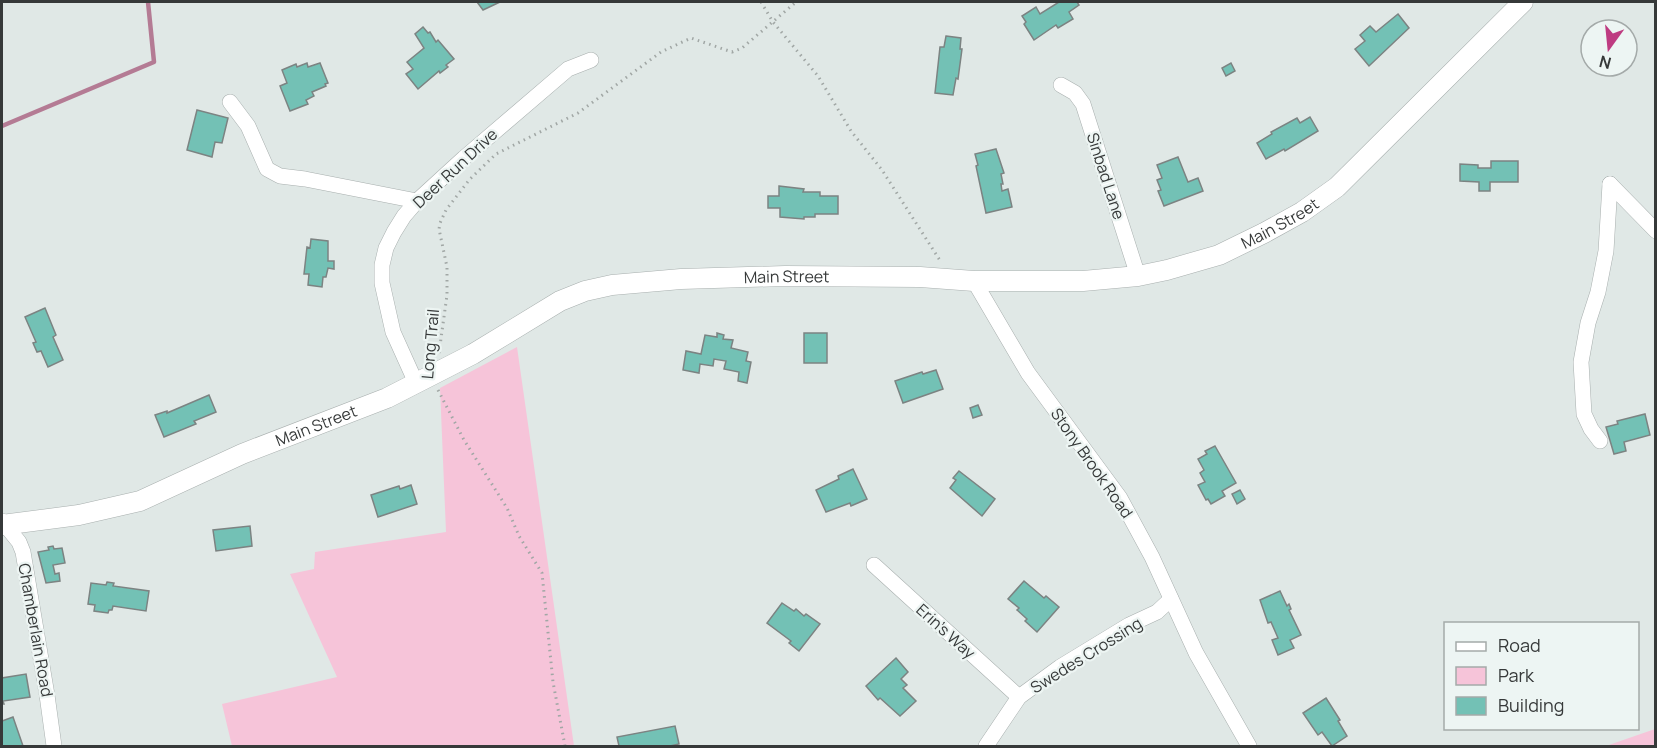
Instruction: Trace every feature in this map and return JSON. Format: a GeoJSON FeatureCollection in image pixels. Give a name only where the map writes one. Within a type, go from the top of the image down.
{"type":"FeatureCollection","features":[{"type":"Feature","properties":{"kind":"main road","name":"Main Street"},"geometry":{"type":"LineString","coordinates":[[3,524],[79,515],[140,501],[242,454],[387,398],[440,372],[560,302],[585,291],[612,285],[681,279],[785,276],[920,277],[974,281],[1083,281],[1138,276],[1219,255],[1302,212],[1337,187],[1523,2]]}},
{"type":"Feature","properties":{"kind":"street","name":"Deer Run Drive"},"geometry":{"type":"LineString","coordinates":[[416,383],[393,332],[382,283],[382,265],[386,248],[394,232],[417,201],[464,158],[568,69],[591,60]]}},
{"type":"Feature","properties":{"kind":"street","name":"Sinbad Lane"},"geometry":{"type":"LineString","coordinates":[[1061,85],[1075,93],[1083,104],[1138,276]]}},
{"type":"Feature","properties":{"kind":"street"},"geometry":{"type":"LineString","coordinates":[[230,102],[248,126],[267,169],[280,176],[417,201]]}},
{"type":"Feature","properties":{"kind":"street"},"geometry":{"type":"LineString","coordinates":[[1600,441],[1584,414],[1581,362],[1606,251],[1610,184],[1656,231]]}},
{"type":"Feature","properties":{"kind":"street","name":"Stony Brook Road"},"geometry":{"type":"LineString","coordinates":[[974,281],[1028,373],[1120,498],[1152,557],[1196,653],[1249,747]]}},
{"type":"Feature","properties":{"kind":"street","name":"Chamberlain Road"},"geometry":{"type":"LineString","coordinates":[[3,524],[23,552],[54,747]]}},
{"type":"Feature","properties":{"kind":"street","name":"Erin's Way"},"geometry":{"type":"LineString","coordinates":[[874,565],[1019,697]]}},
{"type":"Feature","properties":{"kind":"street","name":"Swedes Crossing"},"geometry":{"type":"LineString","coordinates":[[986,747],[1019,697],[1060,667],[1129,625],[1157,612],[1172,599]]}},
{"type":"Feature","properties":{"kind":"path"},"geometry":{"type":"LineString","coordinates":[[761,2],[773,22],[818,76],[852,131],[882,170],[941,261],[950,279]]}},
{"type":"Feature","properties":{"kind":"path"},"geometry":{"type":"LineString","coordinates":[[773,22],[796,2]]}},
{"type":"Feature","properties":{"kind":"path","name":"Long Trail"},"geometry":{"type":"LineString","coordinates":[[566,747],[553,682],[542,573],[519,536],[507,508],[464,440],[438,390],[439,352],[447,295],[447,267],[439,229],[440,223],[446,210],[470,179],[496,154],[578,113],[661,52],[690,38],[732,52],[742,48],[773,22]]}},
{"type":"Feature","properties":{"kind":"green space"},"geometry":{"type":"Polygon","coordinates":[[[517,347],[574,746],[232,746],[222,704],[337,677],[290,574],[314,569],[315,552],[446,532],[440,388],[517,347]]]}},
{"type":"Feature","properties":{"kind":"green space"},"geometry":{"type":"Polygon","coordinates":[[[1655,729],[1655,746],[1606,746],[1655,729]]]}},
{"type":"Feature","properties":{"kind":"building"},"geometry":{"type":"Polygon","coordinates":[[[477,2],[500,2],[483,10],[477,2]]]}},
{"type":"Feature","properties":{"kind":"building"},"geometry":{"type":"Polygon","coordinates":[[[1059,2],[1077,2],[1079,5],[1069,12],[1073,19],[1058,28],[1056,25],[1034,40],[1022,16],[1036,7],[1040,14],[1059,2]]]}},
{"type":"Feature","properties":{"kind":"building"},"geometry":{"type":"Polygon","coordinates":[[[1398,14],[1409,28],[1369,66],[1355,49],[1365,41],[1360,35],[1370,26],[1376,32],[1398,14]]]}},
{"type":"Feature","properties":{"kind":"building"},"geometry":{"type":"Polygon","coordinates":[[[423,27],[454,59],[446,65],[448,67],[440,73],[439,71],[418,89],[406,74],[413,69],[407,62],[424,48],[415,34],[423,27]]]}},
{"type":"Feature","properties":{"kind":"building"},"geometry":{"type":"Polygon","coordinates":[[[946,36],[961,38],[960,49],[962,49],[958,79],[956,78],[953,95],[935,93],[940,47],[944,47],[946,36]]]}},
{"type":"Feature","properties":{"kind":"building"},"geometry":{"type":"Polygon","coordinates":[[[307,63],[308,67],[320,63],[328,83],[312,92],[314,96],[306,100],[308,104],[290,111],[280,86],[287,83],[282,70],[296,64],[297,67],[307,63]]]}},
{"type":"Feature","properties":{"kind":"building"},"geometry":{"type":"Polygon","coordinates":[[[1231,63],[1235,71],[1226,76],[1222,68],[1231,63]]]}},
{"type":"Feature","properties":{"kind":"building"},"geometry":{"type":"Polygon","coordinates":[[[197,110],[228,118],[222,143],[215,142],[212,157],[187,150],[197,110]]]}},
{"type":"Feature","properties":{"kind":"building"},"geometry":{"type":"Polygon","coordinates":[[[1310,117],[1318,131],[1285,151],[1284,149],[1266,159],[1257,143],[1272,134],[1271,132],[1297,118],[1300,123],[1310,117]]]}},
{"type":"Feature","properties":{"kind":"building"},"geometry":{"type":"Polygon","coordinates":[[[996,149],[1004,173],[1001,174],[1002,191],[1008,189],[1012,207],[986,213],[975,154],[996,149]]]}},
{"type":"Feature","properties":{"kind":"building"},"geometry":{"type":"Polygon","coordinates":[[[1178,157],[1188,182],[1198,178],[1203,191],[1164,206],[1158,191],[1161,190],[1157,180],[1162,178],[1157,165],[1178,157]]]}},
{"type":"Feature","properties":{"kind":"building"},"geometry":{"type":"Polygon","coordinates":[[[1491,161],[1518,161],[1518,182],[1490,182],[1490,191],[1479,191],[1479,182],[1460,181],[1460,164],[1491,168],[1491,161]]]}},
{"type":"Feature","properties":{"kind":"building"},"geometry":{"type":"Polygon","coordinates":[[[779,186],[804,189],[803,192],[820,192],[820,196],[838,196],[838,214],[815,214],[815,217],[804,217],[804,219],[780,217],[780,208],[768,208],[768,196],[779,196],[779,186]]]}},
{"type":"Feature","properties":{"kind":"building"},"geometry":{"type":"Polygon","coordinates":[[[311,239],[328,241],[328,261],[334,261],[334,269],[328,268],[326,277],[323,277],[322,287],[308,285],[309,274],[304,274],[307,247],[310,248],[311,239]]]}},
{"type":"Feature","properties":{"kind":"building"},"geometry":{"type":"Polygon","coordinates":[[[45,308],[56,335],[53,337],[63,360],[48,367],[41,351],[37,352],[33,343],[36,342],[25,317],[45,308]]]}},
{"type":"Feature","properties":{"kind":"building"},"geometry":{"type":"Polygon","coordinates":[[[717,333],[724,335],[723,339],[733,340],[731,348],[748,352],[746,361],[751,362],[747,383],[738,381],[739,372],[724,369],[726,361],[714,359],[713,366],[700,364],[699,373],[683,370],[686,351],[701,354],[705,335],[717,337],[717,333]]]}},
{"type":"Feature","properties":{"kind":"building"},"geometry":{"type":"Polygon","coordinates":[[[804,333],[827,333],[827,363],[804,363],[804,333]]]}},
{"type":"Feature","properties":{"kind":"building"},"geometry":{"type":"Polygon","coordinates":[[[936,370],[943,389],[903,403],[895,381],[936,370]]]}},
{"type":"Feature","properties":{"kind":"building"},"geometry":{"type":"Polygon","coordinates":[[[209,395],[216,412],[194,421],[196,424],[164,437],[155,415],[167,411],[167,413],[209,395]]]}},
{"type":"Feature","properties":{"kind":"building"},"geometry":{"type":"Polygon","coordinates":[[[978,405],[982,415],[973,418],[970,408],[978,405]]]}},
{"type":"Feature","properties":{"kind":"building"},"geometry":{"type":"Polygon","coordinates":[[[1645,414],[1650,435],[1624,442],[1626,451],[1614,454],[1606,427],[1618,424],[1617,421],[1645,414]]]}},
{"type":"Feature","properties":{"kind":"building"},"geometry":{"type":"Polygon","coordinates":[[[1215,446],[1236,483],[1222,491],[1225,496],[1211,504],[1208,499],[1206,500],[1198,485],[1205,482],[1200,473],[1204,470],[1198,459],[1207,454],[1205,451],[1215,446]]]}},
{"type":"Feature","properties":{"kind":"building"},"geometry":{"type":"Polygon","coordinates":[[[853,469],[867,499],[851,506],[850,503],[826,512],[816,490],[853,469]]]}},
{"type":"Feature","properties":{"kind":"building"},"geometry":{"type":"Polygon","coordinates":[[[959,471],[995,499],[982,516],[950,488],[956,480],[953,478],[959,471]]]}},
{"type":"Feature","properties":{"kind":"building"},"geometry":{"type":"Polygon","coordinates":[[[411,485],[417,504],[378,517],[371,495],[399,486],[400,489],[411,485]]]}},
{"type":"Feature","properties":{"kind":"building"},"geometry":{"type":"Polygon","coordinates":[[[1240,490],[1245,499],[1237,504],[1232,494],[1240,490]]]}},
{"type":"Feature","properties":{"kind":"building"},"geometry":{"type":"Polygon","coordinates":[[[250,526],[252,546],[216,551],[213,530],[250,526]]]}},
{"type":"Feature","properties":{"kind":"building"},"geometry":{"type":"Polygon","coordinates":[[[53,546],[54,549],[62,548],[65,563],[53,565],[55,574],[59,573],[60,581],[46,583],[38,552],[49,550],[48,547],[53,546]]]}},
{"type":"Feature","properties":{"kind":"building"},"geometry":{"type":"Polygon","coordinates":[[[1024,581],[1059,607],[1037,632],[1025,621],[1027,619],[1017,610],[1019,608],[1008,599],[1024,581]]]}},
{"type":"Feature","properties":{"kind":"building"},"geometry":{"type":"Polygon","coordinates":[[[107,582],[114,583],[113,586],[149,591],[146,611],[113,606],[108,613],[94,611],[95,605],[88,604],[91,583],[106,585],[107,582]]]}},
{"type":"Feature","properties":{"kind":"building"},"geometry":{"type":"Polygon","coordinates":[[[1280,591],[1287,606],[1289,604],[1291,609],[1289,610],[1301,635],[1290,640],[1294,648],[1278,655],[1272,640],[1278,638],[1271,622],[1268,623],[1260,600],[1280,591]]]}},
{"type":"Feature","properties":{"kind":"building"},"geometry":{"type":"Polygon","coordinates":[[[782,603],[794,611],[796,609],[804,616],[806,614],[820,624],[799,651],[789,643],[791,641],[767,623],[782,603]]]}},
{"type":"Feature","properties":{"kind":"building"},"geometry":{"type":"Polygon","coordinates":[[[896,658],[908,672],[901,679],[907,685],[903,688],[916,701],[900,716],[880,698],[878,700],[866,686],[896,658]]]}},
{"type":"Feature","properties":{"kind":"building"},"geometry":{"type":"Polygon","coordinates":[[[26,674],[30,697],[3,701],[4,704],[2,704],[2,678],[26,674]]]}},
{"type":"Feature","properties":{"kind":"building"},"geometry":{"type":"Polygon","coordinates":[[[1326,698],[1347,736],[1332,746],[1322,732],[1318,735],[1303,713],[1326,698]]]}},
{"type":"Feature","properties":{"kind":"building"},"geometry":{"type":"Polygon","coordinates":[[[13,717],[23,746],[2,746],[2,721],[13,717]]]}},
{"type":"Feature","properties":{"kind":"building"},"geometry":{"type":"Polygon","coordinates":[[[675,726],[679,744],[619,746],[617,737],[675,726]]]}},
{"type":"Feature","properties":{"kind":"waterway"},"geometry":{"type":"LineString","coordinates":[[2,126],[154,62],[148,2]]}}]}
